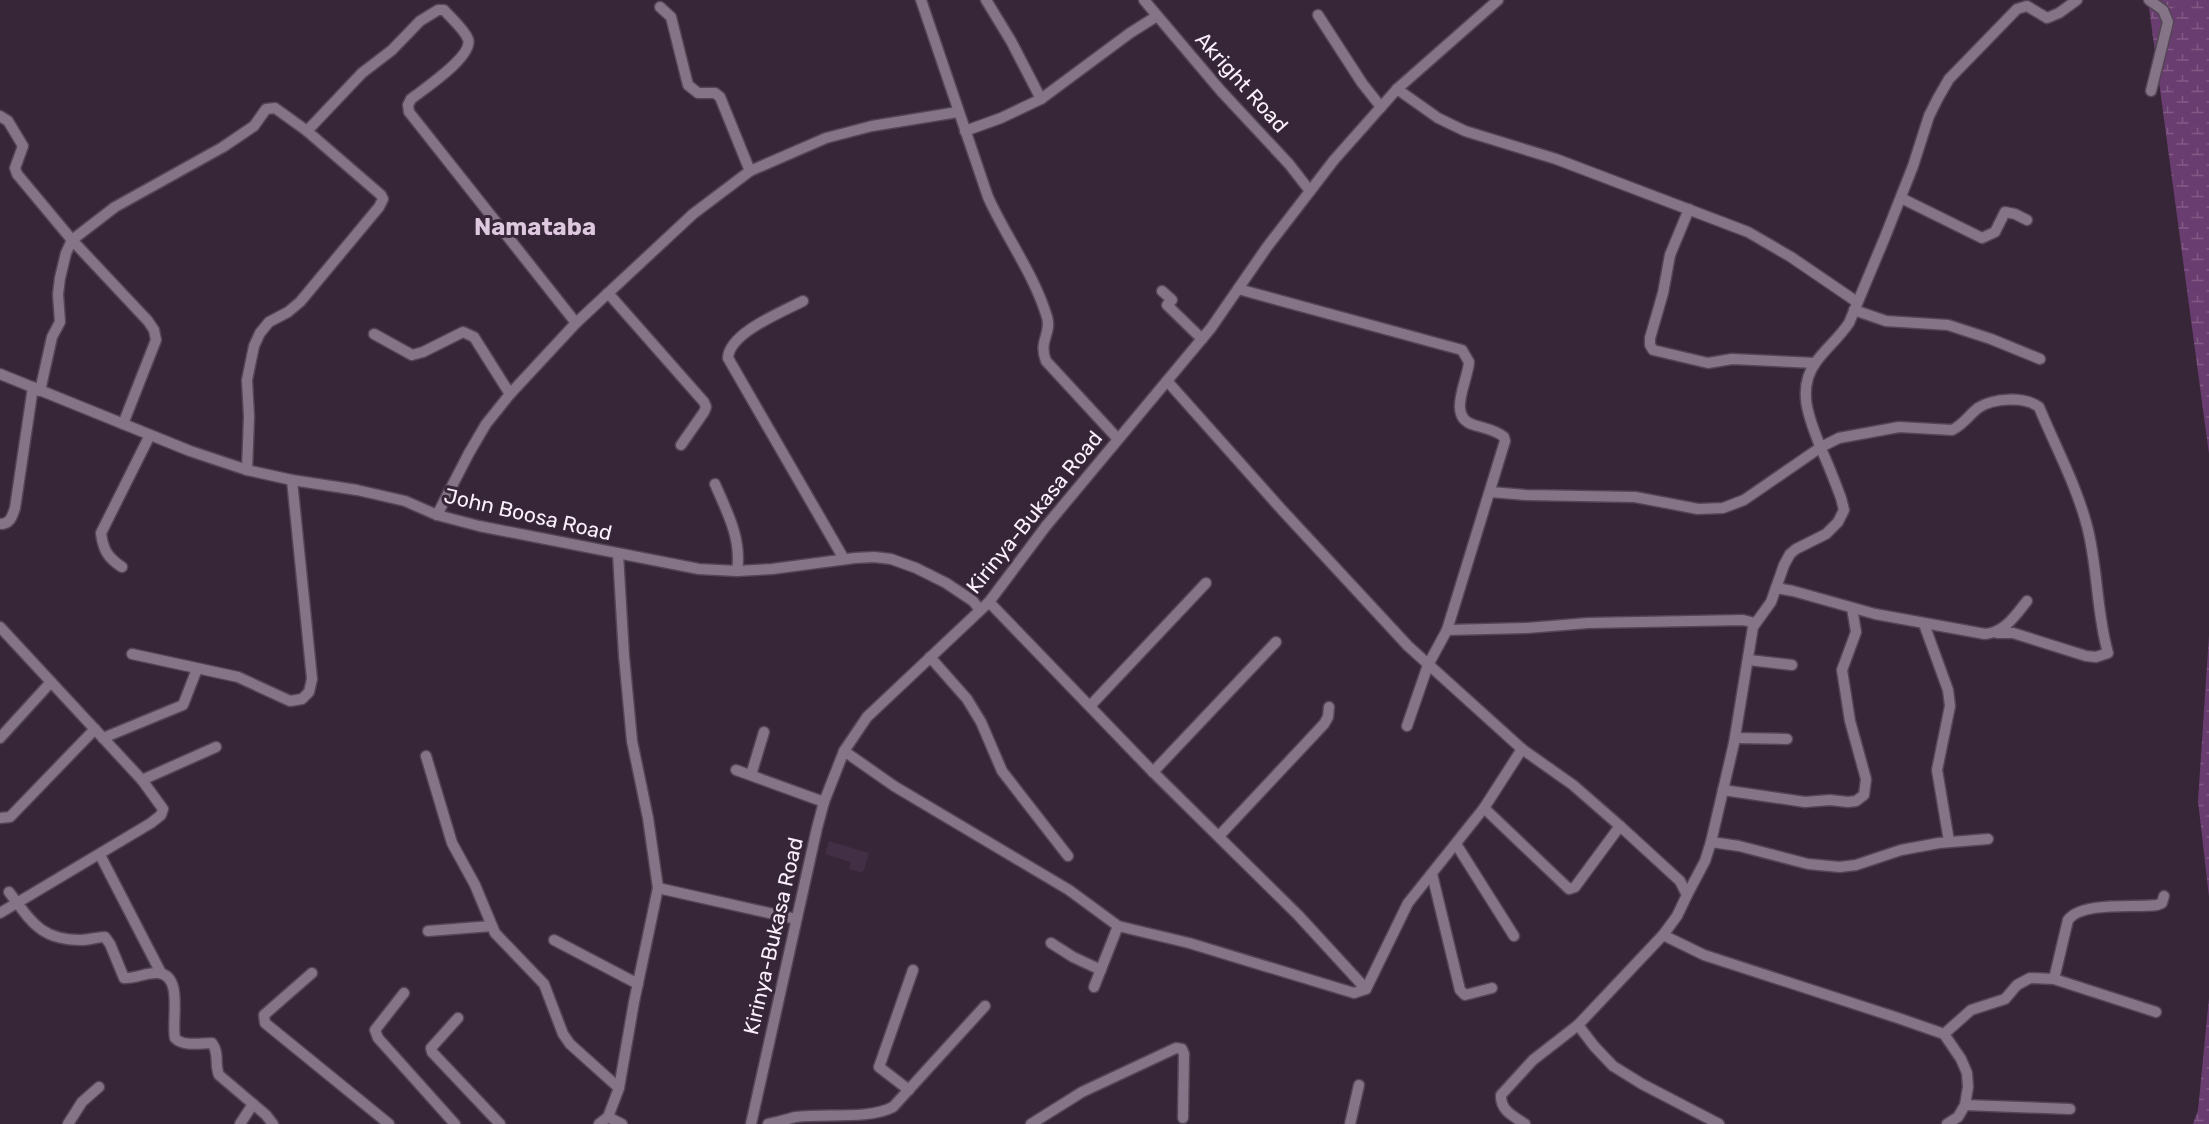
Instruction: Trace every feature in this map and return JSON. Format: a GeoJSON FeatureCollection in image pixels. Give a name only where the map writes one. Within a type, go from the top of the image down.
{"type":"FeatureCollection","features":[{"type":"Feature","properties":{"kind":"street"},"geometry":{"type":"LineString","coordinates":[[921,0],[988,197],[1044,309],[1048,327],[1042,350],[1046,361],[1118,439]]}},
{"type":"Feature","properties":{"kind":"street"},"geometry":{"type":"LineString","coordinates":[[986,0],[1011,41],[1041,99]]}},
{"type":"Feature","properties":{"kind":"street","name":"Akright Road"},"geometry":{"type":"LineString","coordinates":[[1144,0],[1221,91],[1289,164],[1310,191]]}},
{"type":"Feature","properties":{"kind":"street","name":"Kirinya-Bukasa Road"},"geometry":{"type":"LineString","coordinates":[[751,1124],[824,802],[841,755],[867,717],[984,607],[1046,526],[1202,339],[1267,247],[1334,160],[1397,89],[1498,0]]}},
{"type":"Feature","properties":{"kind":"street"},"geometry":{"type":"LineString","coordinates":[[1525,1124],[1503,1108],[1501,1095],[1533,1060],[1578,1024],[1663,935],[1677,916],[1705,861],[1735,738],[1755,623],[1771,602],[1790,554],[1826,534],[1838,522],[1844,510],[1808,417],[1806,402],[1809,375],[1815,363],[1842,334],[1901,198],[1929,117],[1949,79],[2017,9],[2027,6],[2047,18],[2059,13],[2077,0]]}},
{"type":"Feature","properties":{"kind":"street"},"geometry":{"type":"LineString","coordinates":[[2149,0],[2163,10],[2168,22],[2151,91]]}},
{"type":"Feature","properties":{"kind":"street"},"geometry":{"type":"LineString","coordinates":[[660,7],[668,13],[674,25],[688,85],[698,93],[715,93],[720,97],[750,171]]}},
{"type":"Feature","properties":{"kind":"street"},"geometry":{"type":"LineString","coordinates":[[307,131],[362,73],[392,50],[420,21],[432,13],[444,10],[467,38],[469,45],[467,51],[411,99],[408,105],[409,112],[576,323]]}},
{"type":"Feature","properties":{"kind":"street"},"geometry":{"type":"LineString","coordinates":[[1318,15],[1362,83],[1381,107]]}},
{"type":"Feature","properties":{"kind":"street"},"geometry":{"type":"LineString","coordinates":[[965,132],[1041,99],[1130,33],[1157,16]]}},
{"type":"Feature","properties":{"kind":"street"},"geometry":{"type":"LineString","coordinates":[[1397,89],[1438,118],[1465,131],[1556,159],[1748,232],[1791,257],[1855,306],[1886,321],[1948,325],[2040,359]]}},
{"type":"Feature","properties":{"kind":"street"},"geometry":{"type":"LineString","coordinates":[[0,525],[11,520],[15,508],[36,389],[52,338],[60,322],[59,286],[66,253],[72,240],[116,207],[224,147],[254,126],[266,109],[275,108],[307,131],[381,195],[382,203],[300,302],[288,312],[269,322],[260,333],[254,346],[247,380],[248,470]]}},
{"type":"Feature","properties":{"kind":"street"},"geometry":{"type":"LineString","coordinates":[[437,515],[486,424],[510,394],[576,323],[693,214],[750,171],[826,138],[872,126],[958,112]]}},
{"type":"Feature","properties":{"kind":"street"},"geometry":{"type":"LineString","coordinates":[[0,116],[8,121],[23,146],[15,168],[16,174],[154,330],[156,340],[123,424]]}},
{"type":"Feature","properties":{"kind":"street"},"geometry":{"type":"LineString","coordinates":[[1901,198],[1982,238],[1995,231],[2005,213],[2015,214],[2026,220]]}},
{"type":"Feature","properties":{"kind":"street"},"geometry":{"type":"LineString","coordinates":[[1689,209],[1670,255],[1663,293],[1650,338],[1653,350],[1708,363],[1732,359],[1815,363]]}},
{"type":"Feature","properties":{"kind":"street"},"geometry":{"type":"LineString","coordinates":[[1238,289],[1462,350],[1468,362],[1459,405],[1462,418],[1468,423],[1500,434],[1505,441],[1447,630],[1428,664],[1407,726]]}},
{"type":"Feature","properties":{"kind":"street"},"geometry":{"type":"LineString","coordinates":[[1162,291],[1172,300],[1167,305],[1202,339]]}},
{"type":"Feature","properties":{"kind":"street"},"geometry":{"type":"LineString","coordinates":[[608,293],[704,402],[706,407],[704,412],[681,445]]}},
{"type":"Feature","properties":{"kind":"street"},"geometry":{"type":"LineString","coordinates":[[803,301],[757,325],[737,339],[730,349],[728,358],[844,559]]}},
{"type":"Feature","properties":{"kind":"street"},"geometry":{"type":"LineString","coordinates":[[374,334],[412,355],[463,332],[468,334],[474,337],[510,394]]}},
{"type":"Feature","properties":{"kind":"street","name":"John Boosa Road"},"geometry":{"type":"LineString","coordinates":[[0,374],[150,435],[248,470],[405,501],[437,515],[479,526],[699,569],[737,571],[783,568],[874,557],[916,568],[946,583],[984,607]]}},
{"type":"Feature","properties":{"kind":"street"},"geometry":{"type":"LineString","coordinates":[[1168,382],[1282,510],[1428,664],[1522,749],[1573,785],[1620,826],[1680,881],[1688,895]]}},
{"type":"Feature","properties":{"kind":"street"},"geometry":{"type":"LineString","coordinates":[[1491,492],[1635,497],[1698,509],[1723,508],[1744,500],[1834,439],[1899,427],[1952,430],[1978,408],[1988,404],[2018,399],[2032,401],[2038,407],[2071,480],[2087,527],[2103,634],[2108,652],[2096,657],[2086,656],[2013,633],[1973,633],[1924,624],[1875,614],[1776,588]]}},
{"type":"Feature","properties":{"kind":"street"},"geometry":{"type":"LineString","coordinates":[[122,567],[109,559],[103,546],[101,533],[150,435]]}},
{"type":"Feature","properties":{"kind":"street"},"geometry":{"type":"LineString","coordinates":[[132,654],[238,677],[290,701],[302,699],[309,692],[312,679],[292,480]]}},
{"type":"Feature","properties":{"kind":"street"},"geometry":{"type":"LineString","coordinates":[[715,484],[737,542],[739,560],[737,571]]}},
{"type":"Feature","properties":{"kind":"street","name":"John Boosa Road"},"geometry":{"type":"LineString","coordinates":[[560,547],[675,568],[751,577],[849,562],[896,565],[959,598],[984,607]]}},
{"type":"Feature","properties":{"kind":"street"},"geometry":{"type":"LineString","coordinates":[[618,554],[632,741],[648,818],[658,888],[619,1088],[603,1120],[622,1124]]}},
{"type":"Feature","properties":{"kind":"street"},"geometry":{"type":"LineString","coordinates":[[1090,706],[1206,583]]}},
{"type":"Feature","properties":{"kind":"street"},"geometry":{"type":"LineString","coordinates":[[1997,633],[2010,622],[2027,601]]}},
{"type":"Feature","properties":{"kind":"street"},"geometry":{"type":"LineString","coordinates":[[984,607],[1090,706],[1153,772],[1298,915],[1366,989]]}},
{"type":"Feature","properties":{"kind":"street"},"geometry":{"type":"LineString","coordinates":[[984,607],[1236,862]]}},
{"type":"Feature","properties":{"kind":"street"},"geometry":{"type":"LineString","coordinates":[[1723,790],[1805,802],[1830,800],[1848,802],[1856,801],[1864,795],[1866,780],[1850,720],[1842,670],[1856,632],[1852,608]]}},
{"type":"Feature","properties":{"kind":"street"},"geometry":{"type":"LineString","coordinates":[[1447,630],[1527,628],[1588,623],[1743,620],[1755,623]]}},
{"type":"Feature","properties":{"kind":"street"},"geometry":{"type":"LineString","coordinates":[[1924,624],[1948,690],[1950,706],[1936,770],[1949,842]]}},
{"type":"Feature","properties":{"kind":"street"},"geometry":{"type":"LineString","coordinates":[[0,913],[100,855],[163,813],[162,806],[142,780],[51,682],[2,635]]}},
{"type":"Feature","properties":{"kind":"street"},"geometry":{"type":"LineString","coordinates":[[1153,772],[1276,642]]}},
{"type":"Feature","properties":{"kind":"street"},"geometry":{"type":"LineString","coordinates":[[930,657],[970,704],[1002,771],[1068,856]]}},
{"type":"Feature","properties":{"kind":"street"},"geometry":{"type":"LineString","coordinates":[[1749,660],[1792,664]]}},
{"type":"Feature","properties":{"kind":"street"},"geometry":{"type":"LineString","coordinates":[[103,738],[183,705],[197,669]]}},
{"type":"Feature","properties":{"kind":"street"},"geometry":{"type":"LineString","coordinates":[[0,738],[51,682]]}},
{"type":"Feature","properties":{"kind":"street"},"geometry":{"type":"LineString","coordinates":[[1219,836],[1324,724],[1328,717],[1329,707]]}},
{"type":"Feature","properties":{"kind":"street"},"geometry":{"type":"LineString","coordinates":[[0,818],[10,818],[95,729]]}},
{"type":"Feature","properties":{"kind":"street"},"geometry":{"type":"LineString","coordinates":[[752,776],[764,732]]}},
{"type":"Feature","properties":{"kind":"street"},"geometry":{"type":"LineString","coordinates":[[1735,738],[1787,739]]}},
{"type":"Feature","properties":{"kind":"street"},"geometry":{"type":"LineString","coordinates":[[142,780],[216,747]]}},
{"type":"Feature","properties":{"kind":"street"},"geometry":{"type":"LineString","coordinates":[[841,755],[1069,890],[1113,927],[1200,946],[1354,993],[1366,989],[1408,903],[1484,808],[1522,749]]}},
{"type":"Feature","properties":{"kind":"street"},"geometry":{"type":"LineString","coordinates":[[426,756],[452,843],[475,885],[500,940],[544,984],[563,1034],[570,1044],[619,1088]]}},
{"type":"Feature","properties":{"kind":"street"},"geometry":{"type":"LineString","coordinates":[[736,770],[824,802]]}},
{"type":"Feature","properties":{"kind":"street"},"geometry":{"type":"LineString","coordinates":[[1484,808],[1569,889],[1575,886],[1620,826]]}},
{"type":"Feature","properties":{"kind":"street"},"geometry":{"type":"LineString","coordinates":[[1711,842],[1739,846],[1808,864],[1840,867],[1856,865],[1902,850],[1949,842],[1988,839]]}},
{"type":"Feature","properties":{"kind":"street"},"geometry":{"type":"LineString","coordinates":[[1456,844],[1514,936]]}},
{"type":"Feature","properties":{"kind":"street"},"geometry":{"type":"LineString","coordinates":[[100,855],[161,973],[168,978],[175,995],[175,1038],[178,1042],[185,1044],[212,1043],[216,1049],[219,1075],[273,1124]]}},
{"type":"Feature","properties":{"kind":"street"},"geometry":{"type":"LineString","coordinates":[[1432,874],[1460,990],[1465,995],[1492,988]]}},
{"type":"Feature","properties":{"kind":"street"},"geometry":{"type":"LineString","coordinates":[[658,888],[796,919]]}},
{"type":"Feature","properties":{"kind":"street"},"geometry":{"type":"LineString","coordinates":[[9,892],[34,925],[43,932],[74,939],[105,937],[124,978],[161,973]]}},
{"type":"Feature","properties":{"kind":"street"},"geometry":{"type":"LineString","coordinates":[[2054,979],[2068,920],[2072,915],[2081,911],[2110,907],[2157,906],[2162,903],[2164,896]]}},
{"type":"Feature","properties":{"kind":"street"},"geometry":{"type":"LineString","coordinates":[[428,931],[492,926]]}},
{"type":"Feature","properties":{"kind":"street"},"geometry":{"type":"LineString","coordinates":[[1094,987],[1113,927]]}},
{"type":"Feature","properties":{"kind":"street"},"geometry":{"type":"LineString","coordinates":[[1663,935],[1713,958],[1944,1034],[1967,1073],[1968,1087],[1965,1105],[1958,1120],[1947,1124]]}},
{"type":"Feature","properties":{"kind":"street"},"geometry":{"type":"LineString","coordinates":[[554,940],[638,984]]}},
{"type":"Feature","properties":{"kind":"street"},"geometry":{"type":"LineString","coordinates":[[1051,943],[1073,957],[1101,970]]}},
{"type":"Feature","properties":{"kind":"street"},"geometry":{"type":"LineString","coordinates":[[909,1090],[879,1067],[913,970]]}},
{"type":"Feature","properties":{"kind":"street"},"geometry":{"type":"LineString","coordinates":[[312,973],[264,1015],[265,1023],[389,1124]]}},
{"type":"Feature","properties":{"kind":"street"},"geometry":{"type":"LineString","coordinates":[[1944,1034],[1971,1010],[2005,999],[2023,981],[2037,977],[2054,979],[2156,1012]]}},
{"type":"Feature","properties":{"kind":"street"},"geometry":{"type":"LineString","coordinates":[[404,993],[375,1030],[378,1038],[455,1124]]}},
{"type":"Feature","properties":{"kind":"street"},"geometry":{"type":"LineString","coordinates":[[768,1124],[796,1117],[884,1110],[893,1107],[985,1006]]}},
{"type":"Feature","properties":{"kind":"street"},"geometry":{"type":"LineString","coordinates":[[458,1018],[431,1048],[432,1052],[500,1124]]}},
{"type":"Feature","properties":{"kind":"street"},"geometry":{"type":"LineString","coordinates":[[1578,1024],[1613,1066],[1642,1084],[1719,1124]]}},
{"type":"Feature","properties":{"kind":"street"},"geometry":{"type":"LineString","coordinates":[[1031,1124],[1082,1092],[1176,1048],[1182,1049],[1184,1054],[1184,1118]]}},
{"type":"Feature","properties":{"kind":"street"},"geometry":{"type":"LineString","coordinates":[[1350,1124],[1359,1085]]}},
{"type":"Feature","properties":{"kind":"street"},"geometry":{"type":"LineString","coordinates":[[68,1124],[82,1102],[99,1087]]}},
{"type":"Feature","properties":{"kind":"street"},"geometry":{"type":"LineString","coordinates":[[240,1124],[253,1104]]}},
{"type":"Feature","properties":{"kind":"street"},"geometry":{"type":"LineString","coordinates":[[1965,1105],[2070,1109]]}},
{"type":"Feature","properties":{"kind":"shaded area"},"geometry":{"type":"Polygon","coordinates":[[[829,841],[869,853],[863,873],[849,869],[850,862],[825,854],[829,841]]]}},
{"type":"Feature","properties":{"kind":"green space"},"geometry":{"type":"Polygon","coordinates":[[[2148,0],[2209,0],[2209,454],[2148,0]]]}},
{"type":"Feature","properties":{"kind":"green space"},"geometry":{"type":"Polygon","coordinates":[[[2209,635],[2209,897],[2198,801],[2209,635]]]}},
{"type":"Feature","properties":{"kind":"green space"},"geometry":{"type":"Polygon","coordinates":[[[2209,998],[2209,1124],[2193,1124],[2198,1110],[2209,998]]]}},
{"type":"Feature","properties":{"kind":"district","name":"Namataba"},"geometry":{"type":"Point","coordinates":[535,227]}}]}
